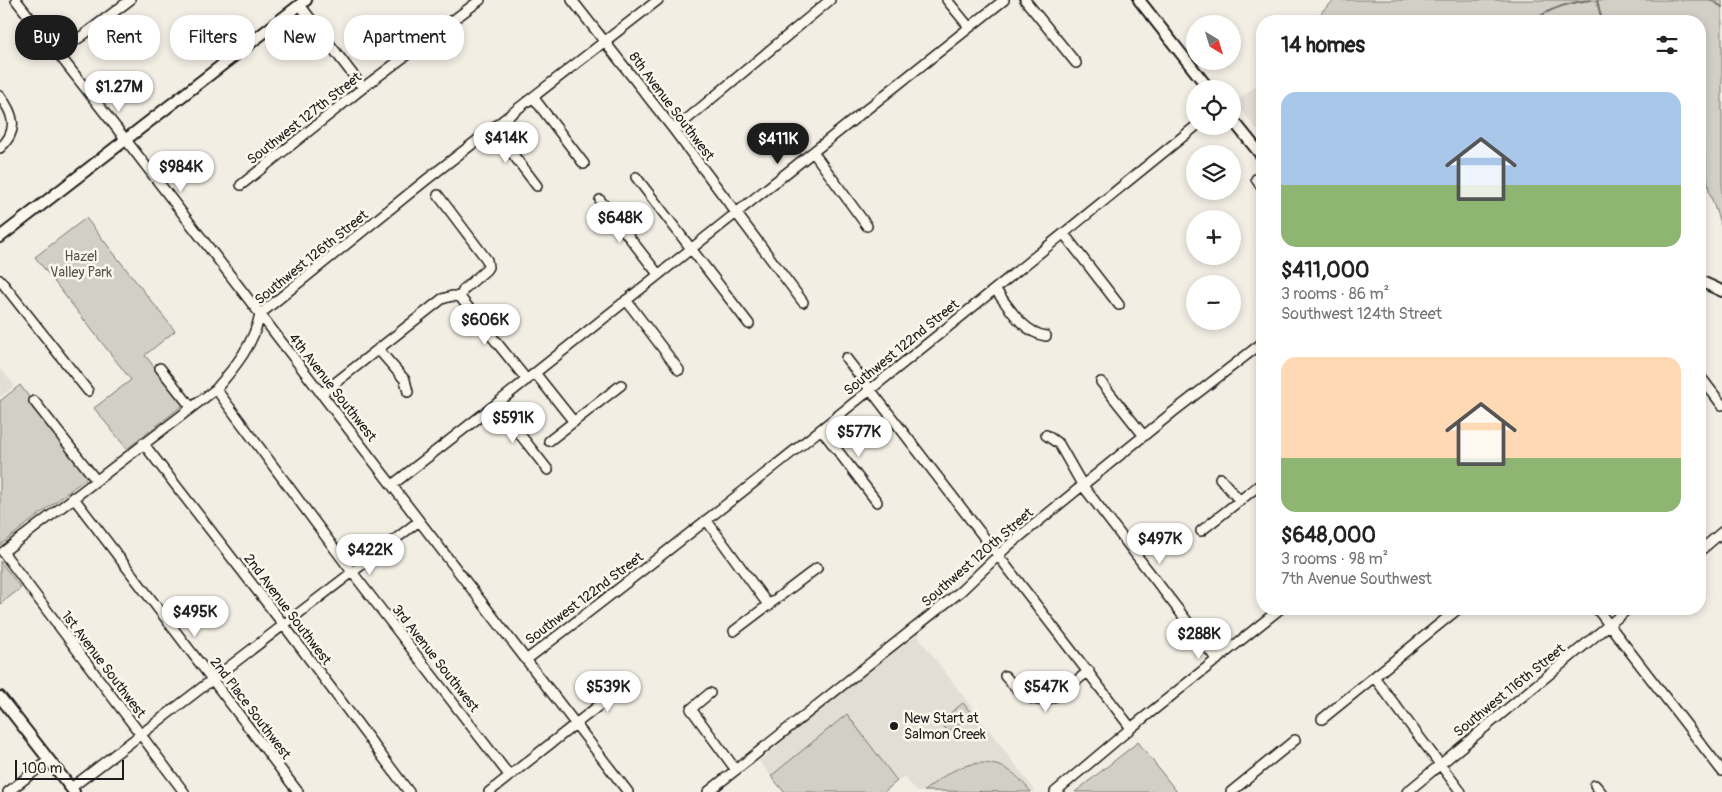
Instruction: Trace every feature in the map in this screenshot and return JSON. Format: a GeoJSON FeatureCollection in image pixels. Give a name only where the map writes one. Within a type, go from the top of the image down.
{"type":"FeatureCollection","features":[{"type":"Feature","properties":{"kind":"main road"},"geometry":{"type":"LineString","coordinates":[[1139,0],[1202,80]]}},
{"type":"Feature","properties":{"kind":"main road"},"geometry":{"type":"LineString","coordinates":[[0,237],[303,2]]}},
{"type":"Feature","properties":{"kind":"main road"},"geometry":{"type":"LineString","coordinates":[[1241,130],[1256,149]]}},
{"type":"Feature","properties":{"kind":"main road"},"geometry":{"type":"LineString","coordinates":[[1706,283],[1722,290]]}},
{"type":"Feature","properties":{"kind":"main road"},"geometry":{"type":"LineString","coordinates":[[0,697],[72,790]]}},
{"type":"Feature","properties":{"kind":"street","name":"4th Avenue Southwest"},"geometry":{"type":"LineString","coordinates":[[16,0],[28,15]]}},
{"type":"Feature","properties":{"kind":"street"},"geometry":{"type":"LineString","coordinates":[[78,39],[130,0]]}},
{"type":"Feature","properties":{"kind":"street","name":"Southwest 127th Street"},"geometry":{"type":"LineString","coordinates":[[241,185],[363,88],[480,0]]}},
{"type":"Feature","properties":{"kind":"street","name":"8th Avenue Southwest"},"geometry":{"type":"LineString","coordinates":[[572,0],[674,130],[803,302]]}},
{"type":"Feature","properties":{"kind":"street","name":"Southwest 126th Street"},"geometry":{"type":"LineString","coordinates":[[3,552],[216,389],[235,366],[251,341],[257,328],[260,314],[493,128],[658,0]]}},
{"type":"Feature","properties":{"kind":"street"},"geometry":{"type":"LineString","coordinates":[[674,130],[830,0]]}},
{"type":"Feature","properties":{"kind":"street"},"geometry":{"type":"LineString","coordinates":[[947,0],[969,27]]}},
{"type":"Feature","properties":{"kind":"street"},"geometry":{"type":"LineString","coordinates":[[392,486],[1004,0]]}},
{"type":"Feature","properties":{"kind":"street"},"geometry":{"type":"LineString","coordinates":[[1025,0],[1076,63]]}},
{"type":"Feature","properties":{"kind":"street"},"geometry":{"type":"LineString","coordinates":[[303,2],[363,88]]}},
{"type":"Feature","properties":{"kind":"street","name":"4th Avenue Southwest"},"geometry":{"type":"LineString","coordinates":[[63,60],[628,792]]}},
{"type":"Feature","properties":{"kind":"street"},"geometry":{"type":"LineString","coordinates":[[0,96],[9,109],[13,124],[10,136],[0,148]]}},
{"type":"Feature","properties":{"kind":"street"},"geometry":{"type":"LineString","coordinates":[[533,97],[584,164]]}},
{"type":"Feature","properties":{"kind":"street"},"geometry":{"type":"LineString","coordinates":[[493,128],[537,186]]}},
{"type":"Feature","properties":{"kind":"street","name":"Southwest 122nd Street"},"geometry":{"type":"LineString","coordinates":[[526,660],[707,521],[1186,134]]}},
{"type":"Feature","properties":{"kind":"street"},"geometry":{"type":"LineString","coordinates":[[813,152],[867,226]]}},
{"type":"Feature","properties":{"kind":"street"},"geometry":{"type":"LineString","coordinates":[[636,177],[749,324]]}},
{"type":"Feature","properties":{"kind":"street"},"geometry":{"type":"LineString","coordinates":[[438,195],[488,260],[486,270],[464,289],[460,296]]}},
{"type":"Feature","properties":{"kind":"street"},"geometry":{"type":"LineString","coordinates":[[600,200],[658,274]]}},
{"type":"Feature","properties":{"kind":"street"},"geometry":{"type":"LineString","coordinates":[[1064,234],[1119,306]]}},
{"type":"Feature","properties":{"kind":"street"},"geometry":{"type":"LineString","coordinates":[[0,280],[88,391]]}},
{"type":"Feature","properties":{"kind":"street"},"geometry":{"type":"LineString","coordinates":[[995,289],[1028,329],[1046,336]]}},
{"type":"Feature","properties":{"kind":"street"},"geometry":{"type":"LineString","coordinates":[[321,394],[442,299],[460,296]]}},
{"type":"Feature","properties":{"kind":"street"},"geometry":{"type":"LineString","coordinates":[[460,296],[527,380]]}},
{"type":"Feature","properties":{"kind":"street"},"geometry":{"type":"LineString","coordinates":[[626,300],[679,370]]}},
{"type":"Feature","properties":{"kind":"street"},"geometry":{"type":"LineString","coordinates":[[378,348],[405,380],[408,392]]}},
{"type":"Feature","properties":{"kind":"street","name":"Southwest 120th Street"},"geometry":{"type":"LineString","coordinates":[[708,792],[960,591],[999,555],[1144,436],[1256,348]]}},
{"type":"Feature","properties":{"kind":"street"},"geometry":{"type":"LineString","coordinates":[[846,358],[1132,728]]}},
{"type":"Feature","properties":{"kind":"street"},"geometry":{"type":"LineString","coordinates":[[160,368],[191,407]]}},
{"type":"Feature","properties":{"kind":"street"},"geometry":{"type":"LineString","coordinates":[[535,373],[574,422]]}},
{"type":"Feature","properties":{"kind":"street"},"geometry":{"type":"LineString","coordinates":[[1100,382],[1144,436]]}},
{"type":"Feature","properties":{"kind":"street"},"geometry":{"type":"LineString","coordinates":[[1706,384],[1722,405]]}},
{"type":"Feature","properties":{"kind":"street"},"geometry":{"type":"LineString","coordinates":[[549,441],[621,385]]}},
{"type":"Feature","properties":{"kind":"street","name":"3rd Avenue Southwest"},"geometry":{"type":"LineString","coordinates":[[216,389],[352,572],[509,775]]}},
{"type":"Feature","properties":{"kind":"street"},"geometry":{"type":"LineString","coordinates":[[34,401],[96,480]]}},
{"type":"Feature","properties":{"kind":"street"},"geometry":{"type":"LineString","coordinates":[[496,404],[548,470]]}},
{"type":"Feature","properties":{"kind":"street"},"geometry":{"type":"LineString","coordinates":[[821,429],[877,502]]}},
{"type":"Feature","properties":{"kind":"street"},"geometry":{"type":"LineString","coordinates":[[1046,435],[1059,444],[1083,486],[1217,660]]}},
{"type":"Feature","properties":{"kind":"street","name":"2nd Avenue Southwest"},"geometry":{"type":"LineString","coordinates":[[143,443],[283,624],[409,792]]}},
{"type":"Feature","properties":{"kind":"street"},"geometry":{"type":"LineString","coordinates":[[1220,478],[1240,501]]}},
{"type":"Feature","properties":{"kind":"street"},"geometry":{"type":"LineString","coordinates":[[1201,531],[1256,488]]}},
{"type":"Feature","properties":{"kind":"street","name":"2nd Place Southwest"},"geometry":{"type":"LineString","coordinates":[[73,497],[298,792]]}},
{"type":"Feature","properties":{"kind":"street"},"geometry":{"type":"LineString","coordinates":[[72,790],[212,679],[419,521]]}},
{"type":"Feature","properties":{"kind":"street"},"geometry":{"type":"LineString","coordinates":[[707,521],[769,606]]}},
{"type":"Feature","properties":{"kind":"street"},"geometry":{"type":"LineString","coordinates":[[1706,545],[1722,532]]}},
{"type":"Feature","properties":{"kind":"street","name":"1st Avenue Southwest"},"geometry":{"type":"LineString","coordinates":[[3,552],[184,792]]}},
{"type":"Feature","properties":{"kind":"street"},"geometry":{"type":"LineString","coordinates":[[734,631],[817,568]]}},
{"type":"Feature","properties":{"kind":"street"},"geometry":{"type":"LineString","coordinates":[[1055,792],[1273,615]]}},
{"type":"Feature","properties":{"kind":"street"},"geometry":{"type":"LineString","coordinates":[[1322,719],[1451,615]]}},
{"type":"Feature","properties":{"kind":"street"},"geometry":{"type":"LineString","coordinates":[[1602,615],[1722,770]]}},
{"type":"Feature","properties":{"kind":"street","name":"Southwest 116th Street"},"geometry":{"type":"LineString","coordinates":[[1407,792],[1620,615]]}},
{"type":"Feature","properties":{"kind":"street"},"geometry":{"type":"LineString","coordinates":[[1005,676],[1026,697],[1045,701],[1054,697],[1088,671]]}},
{"type":"Feature","properties":{"kind":"street"},"geometry":{"type":"LineString","coordinates":[[1374,677],[1461,792]]}},
{"type":"Feature","properties":{"kind":"street"},"geometry":{"type":"LineString","coordinates":[[496,790],[509,775],[606,700],[615,682]]}},
{"type":"Feature","properties":{"kind":"street"},"geometry":{"type":"LineString","coordinates":[[710,693],[690,709],[736,770]]}},
{"type":"Feature","properties":{"kind":"street"},"geometry":{"type":"LineString","coordinates":[[1231,792],[1295,740]]}},
{"type":"Feature","properties":{"kind":"street"},"geometry":{"type":"LineString","coordinates":[[8,792],[49,760]]}},
{"type":"Feature","properties":{"kind":"shaded area"},"geometry":{"type":"Polygon","coordinates":[[[1256,86],[1256,128],[1241,110],[1241,97],[1256,86]]]}},
{"type":"Feature","properties":{"kind":"shaded area"},"geometry":{"type":"Polygon","coordinates":[[[0,368],[15,386],[0,397],[0,368]]]}},
{"type":"Feature","properties":{"kind":"shaded area","name":"New Start at Salmon Creek"},"geometry":{"type":"Polygon","coordinates":[[[917,635],[1036,792],[917,792],[904,776],[884,792],[784,792],[759,761],[826,705],[917,635]]]}},
{"type":"Feature","properties":{"kind":"green space"},"geometry":{"type":"Polygon","coordinates":[[[1335,0],[1722,0],[1722,229],[1709,191],[1706,164],[1706,15],[1320,15],[1323,10],[1335,0]]]}},
{"type":"Feature","properties":{"kind":"green space","name":"Hazel Valley Park"},"geometry":{"type":"Polygon","coordinates":[[[86,218],[175,331],[145,355],[183,405],[127,449],[94,408],[131,380],[35,257],[86,218]]]}},
{"type":"Feature","properties":{"kind":"green space"},"geometry":{"type":"Polygon","coordinates":[[[20,385],[89,476],[0,545],[0,401],[20,385]]]}},
{"type":"Feature","properties":{"kind":"green space"},"geometry":{"type":"Polygon","coordinates":[[[0,561],[21,588],[0,604],[0,561]]]}},
{"type":"Feature","properties":{"kind":"green space"},"geometry":{"type":"Polygon","coordinates":[[[963,703],[972,714],[948,732],[940,721],[963,703]]]}},
{"type":"Feature","properties":{"kind":"green space"},"geometry":{"type":"Polygon","coordinates":[[[847,714],[897,781],[884,792],[784,792],[771,776],[847,714]]]}},
{"type":"Feature","properties":{"kind":"green space"},"geometry":{"type":"Polygon","coordinates":[[[1138,742],[1177,792],[1075,792],[1138,742]]]}},
{"type":"Feature","properties":{"kind":"green space"},"geometry":{"type":"Polygon","coordinates":[[[982,763],[1005,768],[1031,792],[924,791],[944,776],[958,769],[982,763]]]}},
{"type":"Feature","properties":{"kind":"waterway"},"geometry":{"type":"LineString","coordinates":[[1542,15],[1561,6],[1591,0]]}},
{"type":"Feature","properties":{"kind":"waterway"},"geometry":{"type":"LineString","coordinates":[[1597,0],[1601,15]]}},
{"type":"Feature","properties":{"kind":"waterway"},"geometry":{"type":"LineString","coordinates":[[1711,0],[1722,7]]}},
{"type":"Feature","properties":{"kind":"place","name":"New Start at Salmon Creek"},"geometry":{"type":"Point","coordinates":[894,726]}}]}
